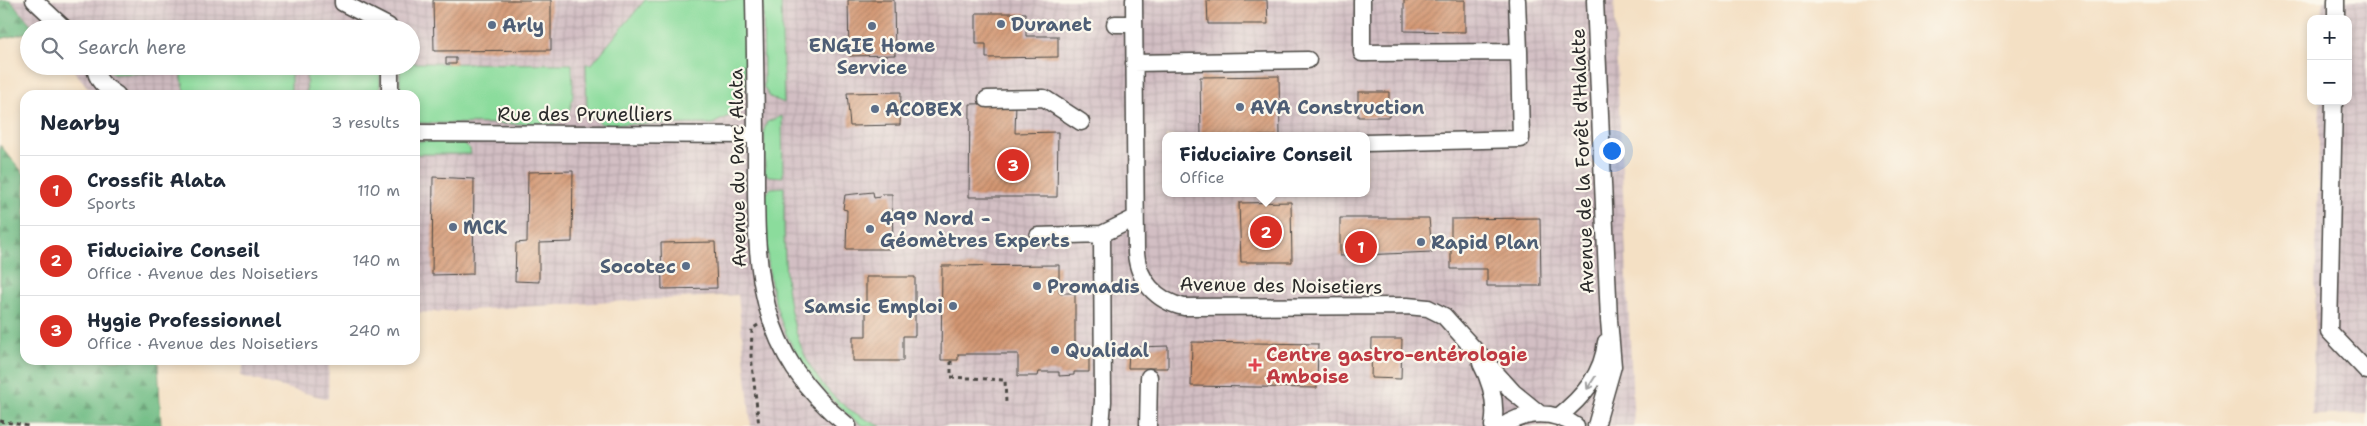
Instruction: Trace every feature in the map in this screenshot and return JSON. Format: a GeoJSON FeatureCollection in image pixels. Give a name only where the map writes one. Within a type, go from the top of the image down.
{"type":"FeatureCollection","features":[{"type":"Feature","properties":{"kind":"street"},"geometry":{"type":"LineString","coordinates":[[34,0],[55,20]]}},
{"type":"Feature","properties":{"kind":"street"},"geometry":{"type":"LineString","coordinates":[[344,0],[344,3],[377,20]]}},
{"type":"Feature","properties":{"kind":"street","name":"Avenue du Parc Alata"},"geometry":{"type":"LineString","coordinates":[[754,0],[756,247],[761,286],[770,318],[781,346],[799,376],[828,408],[848,426]]}},
{"type":"Feature","properties":{"kind":"street","name":"Avenue des Noisetiers"},"geometry":{"type":"LineString","coordinates":[[1134,0],[1136,253],[1139,271],[1149,288],[1174,305],[1195,308],[1391,306],[1428,308],[1448,320],[1478,356],[1521,399],[1540,414]]}},
{"type":"Feature","properties":{"kind":"street"},"geometry":{"type":"LineString","coordinates":[[1362,0],[1362,53],[1519,52]]}},
{"type":"Feature","properties":{"kind":"street"},"geometry":{"type":"LineString","coordinates":[[1370,143],[1521,139],[1517,0]]}},
{"type":"Feature","properties":{"kind":"street","name":"Avenue de la Forêt d'Halatte"},"geometry":{"type":"LineString","coordinates":[[1595,0],[1612,366],[1596,426]]}},
{"type":"Feature","properties":{"kind":"street"},"geometry":{"type":"LineString","coordinates":[[2336,0],[2336,15]]}},
{"type":"Feature","properties":{"kind":"street"},"geometry":{"type":"LineString","coordinates":[[1115,24],[1134,24]]}},
{"type":"Feature","properties":{"kind":"street"},"geometry":{"type":"LineString","coordinates":[[1134,63],[1308,60]]}},
{"type":"Feature","properties":{"kind":"street"},"geometry":{"type":"LineString","coordinates":[[97,75],[101,83],[110,90]]}},
{"type":"Feature","properties":{"kind":"street"},"geometry":{"type":"LineString","coordinates":[[390,75],[390,90]]}},
{"type":"Feature","properties":{"kind":"street"},"geometry":{"type":"LineString","coordinates":[[987,99],[1044,98],[1082,122]]}},
{"type":"Feature","properties":{"kind":"street"},"geometry":{"type":"LineString","coordinates":[[2334,105],[2329,331],[2367,371]]}},
{"type":"Feature","properties":{"kind":"street","name":"Rue des Prunelliers"},"geometry":{"type":"LineString","coordinates":[[420,133],[756,135]]}},
{"type":"Feature","properties":{"kind":"street"},"geometry":{"type":"LineString","coordinates":[[1038,236],[1102,234],[1135,218]]}},
{"type":"Feature","properties":{"kind":"street"},"geometry":{"type":"LineString","coordinates":[[1100,426],[1103,401],[1102,234]]}},
{"type":"Feature","properties":{"kind":"street","name":"Avenue de la Forêt d'Halatte"},"geometry":{"type":"LineString","coordinates":[[1558,417],[1582,395],[1596,376],[1606,348],[1609,320]]}},
{"type":"Feature","properties":{"kind":"street","name":"Avenue des Noisetiers"},"geometry":{"type":"LineString","coordinates":[[1478,356],[1491,388],[1494,410],[1493,426]]}},
{"type":"Feature","properties":{"kind":"street"},"geometry":{"type":"LineString","coordinates":[[1148,426],[1149,377]]}},
{"type":"Feature","properties":{"kind":"street"},"geometry":{"type":"LineString","coordinates":[[1503,426],[1521,417],[1540,414],[1558,417],[1576,426]]}},
{"type":"Feature","properties":{"kind":"path"},"geometry":{"type":"LineString","coordinates":[[758,426],[751,356],[752,329],[770,318]]}},
{"type":"Feature","properties":{"kind":"path"},"geometry":{"type":"LineString","coordinates":[[951,360],[951,377],[1005,380],[1006,403]]}},
{"type":"Feature","properties":{"kind":"path"},"geometry":{"type":"LineString","coordinates":[[0,421],[28,426]]}},
{"type":"Feature","properties":{"kind":"path"},"geometry":{"type":"LineString","coordinates":[[6,422],[12,426]]}},
{"type":"Feature","properties":{"kind":"shaded area"},"geometry":{"type":"Polygon","coordinates":[[[10,0],[1614,0],[1634,426],[751,426],[738,295],[420,313],[420,90],[90,90],[77,75],[420,75],[420,20],[27,20],[10,0]]]}},
{"type":"Feature","properties":{"kind":"shaded area"},"geometry":{"type":"Polygon","coordinates":[[[2323,0],[2367,0],[2367,414],[2312,415],[2320,105],[2352,105],[2352,15],[2322,15],[2323,0]]]}},
{"type":"Feature","properties":{"kind":"shaded area"},"geometry":{"type":"Polygon","coordinates":[[[243,365],[329,365],[328,399],[240,376],[243,365]]]}},
{"type":"Feature","properties":{"kind":"green space"},"geometry":{"type":"Polygon","coordinates":[[[0,0],[10,0],[27,20],[20,20],[20,34],[0,39],[0,0]]]}},
{"type":"Feature","properties":{"kind":"green space"},"geometry":{"type":"Polygon","coordinates":[[[645,0],[745,0],[746,84],[737,112],[712,124],[602,124],[593,118],[587,110],[586,64],[592,64],[645,0]]]}},
{"type":"Feature","properties":{"kind":"green space"},"geometry":{"type":"Polygon","coordinates":[[[763,0],[781,0],[784,103],[770,97],[764,88],[763,0]]]}},
{"type":"Feature","properties":{"kind":"green space"},"geometry":{"type":"Polygon","coordinates":[[[420,63],[572,64],[573,90],[571,107],[562,120],[554,124],[421,123],[420,90],[400,90],[400,75],[420,75],[420,63]]]}},
{"type":"Feature","properties":{"kind":"green space"},"geometry":{"type":"Polygon","coordinates":[[[181,75],[291,75],[291,90],[185,90],[181,75]]]}},
{"type":"Feature","properties":{"kind":"green space"},"geometry":{"type":"Polygon","coordinates":[[[306,75],[380,75],[380,90],[307,90],[306,75]]]}},
{"type":"Feature","properties":{"kind":"green space"},"geometry":{"type":"Polygon","coordinates":[[[782,116],[783,177],[769,176],[765,173],[764,130],[767,122],[782,116]]]}},
{"type":"Feature","properties":{"kind":"green space"},"geometry":{"type":"Polygon","coordinates":[[[420,141],[462,141],[470,149],[471,154],[420,154],[420,141]]]}},
{"type":"Feature","properties":{"kind":"green space"},"geometry":{"type":"Polygon","coordinates":[[[0,145],[20,169],[20,365],[158,365],[161,426],[0,426],[0,145]]]}},
{"type":"Feature","properties":{"kind":"green space"},"geometry":{"type":"Polygon","coordinates":[[[784,187],[785,257],[788,292],[794,326],[805,357],[823,385],[848,408],[881,426],[865,426],[860,424],[830,397],[810,374],[795,351],[784,328],[770,278],[764,195],[771,188],[784,187]]]}},
{"type":"Feature","properties":{"kind":"building","name":"Arly"},"geometry":{"type":"Polygon","coordinates":[[[433,0],[551,0],[551,50],[434,51],[433,0]]]}},
{"type":"Feature","properties":{"kind":"building","name":"ENGIE Home Service"},"geometry":{"type":"Polygon","coordinates":[[[848,0],[894,0],[895,55],[849,56],[848,0]]]}},
{"type":"Feature","properties":{"kind":"building"},"geometry":{"type":"Polygon","coordinates":[[[1207,0],[1267,0],[1268,24],[1208,24],[1207,0]]]}},
{"type":"Feature","properties":{"kind":"building"},"geometry":{"type":"Polygon","coordinates":[[[1404,0],[1465,0],[1465,32],[1404,31],[1404,0]]]}},
{"type":"Feature","properties":{"kind":"building","name":"Duranet"},"geometry":{"type":"Polygon","coordinates":[[[976,13],[1026,13],[1026,36],[1058,36],[1058,57],[986,58],[986,44],[976,44],[976,13]]]}},
{"type":"Feature","properties":{"kind":"building"},"geometry":{"type":"Polygon","coordinates":[[[446,58],[456,58],[456,64],[446,64],[446,58]]]}},
{"type":"Feature","properties":{"kind":"building","name":"AVA Construction"},"geometry":{"type":"Polygon","coordinates":[[[1279,76],[1280,132],[1201,132],[1200,77],[1279,76]]]}},
{"type":"Feature","properties":{"kind":"building","name":"ACOBEX"},"geometry":{"type":"Polygon","coordinates":[[[901,92],[900,125],[850,126],[847,93],[901,92]]]}},
{"type":"Feature","properties":{"kind":"building"},"geometry":{"type":"Polygon","coordinates":[[[1358,92],[1389,92],[1389,117],[1358,117],[1358,92]]]}},
{"type":"Feature","properties":{"kind":"building"},"geometry":{"type":"Polygon","coordinates":[[[1016,103],[1015,133],[1058,132],[1057,197],[969,197],[970,104],[1016,103]]]}},
{"type":"Feature","properties":{"kind":"building"},"geometry":{"type":"Polygon","coordinates":[[[573,171],[572,242],[539,243],[539,282],[515,281],[516,243],[527,242],[528,172],[573,171]]]}},
{"type":"Feature","properties":{"kind":"building","name":"MCK"},"geometry":{"type":"Polygon","coordinates":[[[433,177],[474,179],[473,274],[432,275],[433,177]]]}},
{"type":"Feature","properties":{"kind":"building","name":"49° Nord - Géomètres Experts"},"geometry":{"type":"Polygon","coordinates":[[[873,192],[874,198],[880,197],[882,194],[892,194],[893,249],[846,249],[847,210],[843,209],[845,195],[873,192]]]}},
{"type":"Feature","properties":{"kind":"building"},"geometry":{"type":"Polygon","coordinates":[[[1291,202],[1292,262],[1241,262],[1239,203],[1291,202]]]}},
{"type":"Feature","properties":{"kind":"building"},"geometry":{"type":"Polygon","coordinates":[[[1340,218],[1429,218],[1432,252],[1340,256],[1340,218]]]}},
{"type":"Feature","properties":{"kind":"building"},"geometry":{"type":"Polygon","coordinates":[[[1540,218],[1541,286],[1487,286],[1487,269],[1451,269],[1451,219],[1540,218]]]}},
{"type":"Feature","properties":{"kind":"building","name":"Socotec"},"geometry":{"type":"Polygon","coordinates":[[[715,242],[717,288],[662,289],[661,243],[715,242]]]}},
{"type":"Feature","properties":{"kind":"building"},"geometry":{"type":"Polygon","coordinates":[[[1059,265],[1059,293],[1075,293],[1075,352],[1089,352],[1089,372],[1074,372],[1074,375],[1059,376],[1059,372],[1039,372],[1038,376],[1018,376],[1018,354],[958,354],[958,360],[941,360],[942,266],[1059,265]]]}},
{"type":"Feature","properties":{"kind":"building"},"geometry":{"type":"Polygon","coordinates":[[[866,277],[915,277],[915,336],[903,336],[903,361],[853,361],[853,336],[866,336],[866,277]]]}},
{"type":"Feature","properties":{"kind":"building"},"geometry":{"type":"Polygon","coordinates":[[[1372,339],[1402,339],[1401,379],[1371,378],[1372,339]]]}},
{"type":"Feature","properties":{"kind":"building","name":"Centre gastro-entérologie Amboise"},"geometry":{"type":"Polygon","coordinates":[[[1192,342],[1318,344],[1317,388],[1191,386],[1192,342]]]}},
{"type":"Feature","properties":{"kind":"building"},"geometry":{"type":"Polygon","coordinates":[[[1168,346],[1168,368],[1128,368],[1129,351],[1136,351],[1136,347],[1168,346]]]}},
{"type":"Feature","properties":{"kind":"place","name":"Duranet"},"geometry":{"type":"Point","coordinates":[1001,24]}},
{"type":"Feature","properties":{"kind":"place","name":"Arly"},"geometry":{"type":"Point","coordinates":[492,25]}},
{"type":"Feature","properties":{"kind":"place","name":"ENGIE Home Service"},"geometry":{"type":"Point","coordinates":[872,26]}},
{"type":"Feature","properties":{"kind":"place","name":"AVA Construction"},"geometry":{"type":"Point","coordinates":[1240,107]}},
{"type":"Feature","properties":{"kind":"place","name":"ACOBEX"},"geometry":{"type":"Point","coordinates":[875,109]}},
{"type":"Feature","properties":{"kind":"place","name":"Hygie Professionnel"},"geometry":{"type":"Point","coordinates":[1013,165]}},
{"type":"Feature","properties":{"kind":"place","name":"MCK"},"geometry":{"type":"Point","coordinates":[453,227]}},
{"type":"Feature","properties":{"kind":"place","name":"49° Nord - Géomètres Experts"},"geometry":{"type":"Point","coordinates":[870,229]}},
{"type":"Feature","properties":{"kind":"place","name":"Fiduciaire Conseil"},"geometry":{"type":"Point","coordinates":[1266,232]}},
{"type":"Feature","properties":{"kind":"place","name":"Rapid Plan"},"geometry":{"type":"Point","coordinates":[1421,242]}},
{"type":"Feature","properties":{"kind":"place","name":"Crossfit Alata"},"geometry":{"type":"Point","coordinates":[1361,247]}},
{"type":"Feature","properties":{"kind":"place","name":"Socotec"},"geometry":{"type":"Point","coordinates":[686,266]}},
{"type":"Feature","properties":{"kind":"place","name":"Promadis"},"geometry":{"type":"Point","coordinates":[1037,286]}},
{"type":"Feature","properties":{"kind":"place","name":"Samsic Emploi"},"geometry":{"type":"Point","coordinates":[953,306]}},
{"type":"Feature","properties":{"kind":"place","name":"Qualidal"},"geometry":{"type":"Point","coordinates":[1055,350]}},
{"type":"Feature","properties":{"kind":"place","name":"Centre gastro-entérologie Amboise"},"geometry":{"type":"Point","coordinates":[1255,365]}}]}
